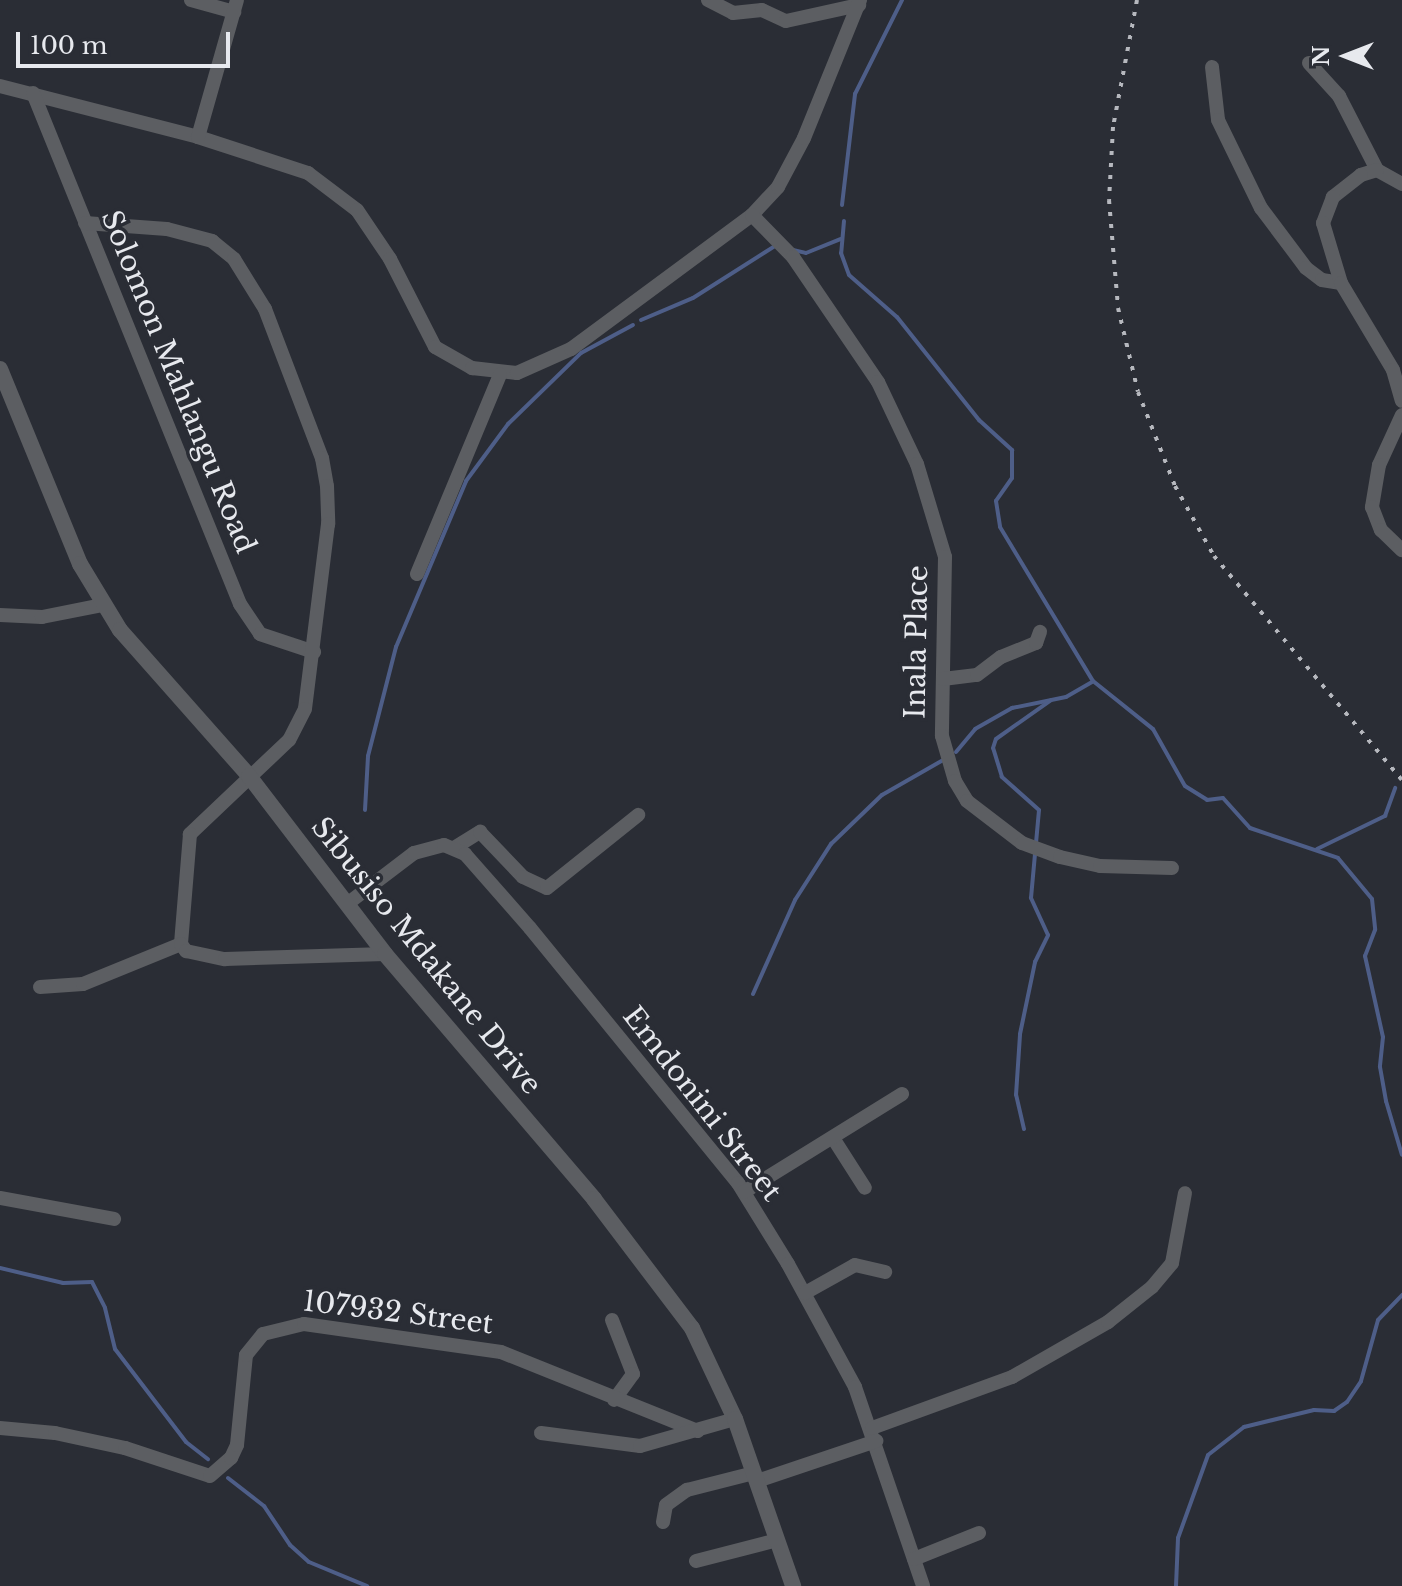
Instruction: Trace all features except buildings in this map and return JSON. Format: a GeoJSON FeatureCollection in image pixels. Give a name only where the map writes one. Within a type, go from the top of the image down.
{"type":"FeatureCollection","features":[{"type":"Feature","properties":{"kind":"street"},"geometry":{"type":"LineString","coordinates":[[191,0],[236,6],[198,137]]}},
{"type":"Feature","properties":{"kind":"street"},"geometry":{"type":"LineString","coordinates":[[708,0],[733,13],[762,10],[786,21],[860,3]]}},
{"type":"Feature","properties":{"kind":"street"},"geometry":{"type":"LineString","coordinates":[[0,86],[198,137],[308,173],[357,210],[381,244],[435,347],[472,368],[500,375],[536,369],[564,354],[752,215],[778,187],[804,138],[860,3]]}},
{"type":"Feature","properties":{"kind":"street"},"geometry":{"type":"LineString","coordinates":[[1309,63],[1339,96],[1377,170],[1402,184]]}},
{"type":"Feature","properties":{"kind":"street"},"geometry":{"type":"LineString","coordinates":[[1212,67],[1218,120],[1261,208],[1306,268],[1322,280],[1341,283]]}},
{"type":"Feature","properties":{"kind":"street","name":"Solomon Mahlangu Road"},"geometry":{"type":"LineString","coordinates":[[33,93],[240,604],[260,634],[314,652]]}},
{"type":"Feature","properties":{"kind":"street"},"geometry":{"type":"LineString","coordinates":[[1377,170],[1347,183],[1326,210],[1326,248],[1341,283],[1393,370],[1402,401]]}},
{"type":"Feature","properties":{"kind":"street","name":"Inala Place"},"geometry":{"type":"LineString","coordinates":[[752,215],[793,257],[878,382],[917,464],[945,557],[942,736],[955,781],[981,815],[1022,843],[1060,857],[1100,866],[1172,868]]}},
{"type":"Feature","properties":{"kind":"street"},"geometry":{"type":"LineString","coordinates":[[85,223],[167,229],[212,241],[241,267],[257,292],[326,472],[328,524],[314,652],[299,725],[190,834],[181,944],[186,951],[225,959],[385,954]]}},
{"type":"Feature","properties":{"kind":"street","name":"Sibusiso Mdakane Drive"},"geometry":{"type":"LineString","coordinates":[[0,369],[80,564],[102,605],[247,778],[385,954],[666,1291],[698,1338],[735,1419],[793,1586]]}},
{"type":"Feature","properties":{"kind":"street"},"geometry":{"type":"LineString","coordinates":[[417,574],[500,375]]}},
{"type":"Feature","properties":{"kind":"street"},"geometry":{"type":"LineString","coordinates":[[1402,415],[1379,465],[1372,507],[1381,530],[1402,550]]}},
{"type":"Feature","properties":{"kind":"street"},"geometry":{"type":"LineString","coordinates":[[0,615],[42,617],[102,605]]}},
{"type":"Feature","properties":{"kind":"street"},"geometry":{"type":"LineString","coordinates":[[943,679],[977,675],[1001,657],[1036,643],[1040,632]]}},
{"type":"Feature","properties":{"kind":"street"},"geometry":{"type":"LineString","coordinates":[[347,904],[414,853],[433,845],[454,848],[480,832],[534,886],[547,888],[638,815]]}},
{"type":"Feature","properties":{"kind":"street","name":"Emdonini Street"},"geometry":{"type":"LineString","coordinates":[[454,848],[530,928],[744,1192],[843,1361],[874,1435],[923,1586]]}},
{"type":"Feature","properties":{"kind":"street"},"geometry":{"type":"LineString","coordinates":[[40,987],[83,984],[181,944]]}},
{"type":"Feature","properties":{"kind":"street"},"geometry":{"type":"LineString","coordinates":[[744,1192],[902,1094]]}},
{"type":"Feature","properties":{"kind":"street"},"geometry":{"type":"LineString","coordinates":[[833,1138],[865,1188]]}},
{"type":"Feature","properties":{"kind":"street"},"geometry":{"type":"LineString","coordinates":[[663,1522],[666,1505],[687,1490],[755,1477],[874,1435],[1012,1377],[1108,1322],[1152,1287],[1172,1263],[1185,1193]]}},
{"type":"Feature","properties":{"kind":"street"},"geometry":{"type":"LineString","coordinates":[[0,1198],[114,1219]]}},
{"type":"Feature","properties":{"kind":"street"},"geometry":{"type":"LineString","coordinates":[[805,1293],[855,1265],[885,1272]]}},
{"type":"Feature","properties":{"kind":"street"},"geometry":{"type":"LineString","coordinates":[[612,1320],[633,1374],[614,1400]]}},
{"type":"Feature","properties":{"kind":"street","name":"107932 Street"},"geometry":{"type":"LineString","coordinates":[[0,1428],[55,1433],[125,1448],[210,1476],[231,1458],[237,1445],[246,1355],[263,1334],[304,1324],[484,1347],[698,1431]]}},
{"type":"Feature","properties":{"kind":"street"},"geometry":{"type":"LineString","coordinates":[[541,1433],[640,1446],[735,1419]]}},
{"type":"Feature","properties":{"kind":"street"},"geometry":{"type":"LineString","coordinates":[[914,1559],[979,1533]]}},
{"type":"Feature","properties":{"kind":"street"},"geometry":{"type":"LineString","coordinates":[[696,1561],[777,1540]]}},
{"type":"Feature","properties":{"kind":"waterway"},"geometry":{"type":"LineString","coordinates":[[842,205],[855,94],[902,0]]}},
{"type":"Feature","properties":{"kind":"waterway"},"geometry":{"type":"LineString","coordinates":[[844,221],[841,253],[849,275],[897,317],[979,420],[1012,450],[1012,478],[996,501],[1000,527],[1093,681],[1153,729],[1185,786],[1207,800],[1223,798],[1250,828],[1338,858],[1372,899],[1375,930],[1365,956],[1383,1037],[1380,1067],[1386,1101],[1402,1155]]}},
{"type":"Feature","properties":{"kind":"waterway"},"geometry":{"type":"LineString","coordinates":[[793,250],[806,253],[840,239]]}},
{"type":"Feature","properties":{"kind":"waterway"},"geometry":{"type":"LineString","coordinates":[[641,320],[693,298],[778,244]]}},
{"type":"Feature","properties":{"kind":"waterway"},"geometry":{"type":"LineString","coordinates":[[365,810],[368,756],[396,647],[466,481],[508,424],[581,353],[633,325]]}},
{"type":"Feature","properties":{"kind":"waterway"},"geometry":{"type":"LineString","coordinates":[[956,752],[975,729],[1012,708],[1066,697],[1092,682]]}},
{"type":"Feature","properties":{"kind":"waterway"},"geometry":{"type":"LineString","coordinates":[[1024,1129],[1016,1095],[1020,1034],[1035,962],[1048,935],[1031,898],[1039,810],[1002,777],[993,748],[996,739],[1051,700]]}},
{"type":"Feature","properties":{"kind":"waterway"},"geometry":{"type":"LineString","coordinates":[[753,994],[795,900],[831,844],[882,795],[943,760]]}},
{"type":"Feature","properties":{"kind":"waterway"},"geometry":{"type":"LineString","coordinates":[[1317,849],[1385,816],[1395,788]]}},
{"type":"Feature","properties":{"kind":"waterway"},"geometry":{"type":"LineString","coordinates":[[0,1268],[63,1283],[92,1282],[105,1308],[115,1349],[186,1442],[208,1459]]}},
{"type":"Feature","properties":{"kind":"waterway"},"geometry":{"type":"LineString","coordinates":[[1176,1586],[1178,1538],[1208,1455],[1244,1427],[1314,1410],[1334,1411],[1347,1402],[1361,1381],[1378,1320],[1402,1295]]}},
{"type":"Feature","properties":{"kind":"waterway"},"geometry":{"type":"LineString","coordinates":[[228,1478],[264,1506],[290,1545],[309,1562],[367,1586]]}},
{"type":"Feature","properties":{"kind":"railway"},"geometry":{"type":"LineString","coordinates":[[1137,0],[1113,127],[1109,200],[1118,308],[1138,392],[1175,486],[1214,556],[1402,780]]}}]}
